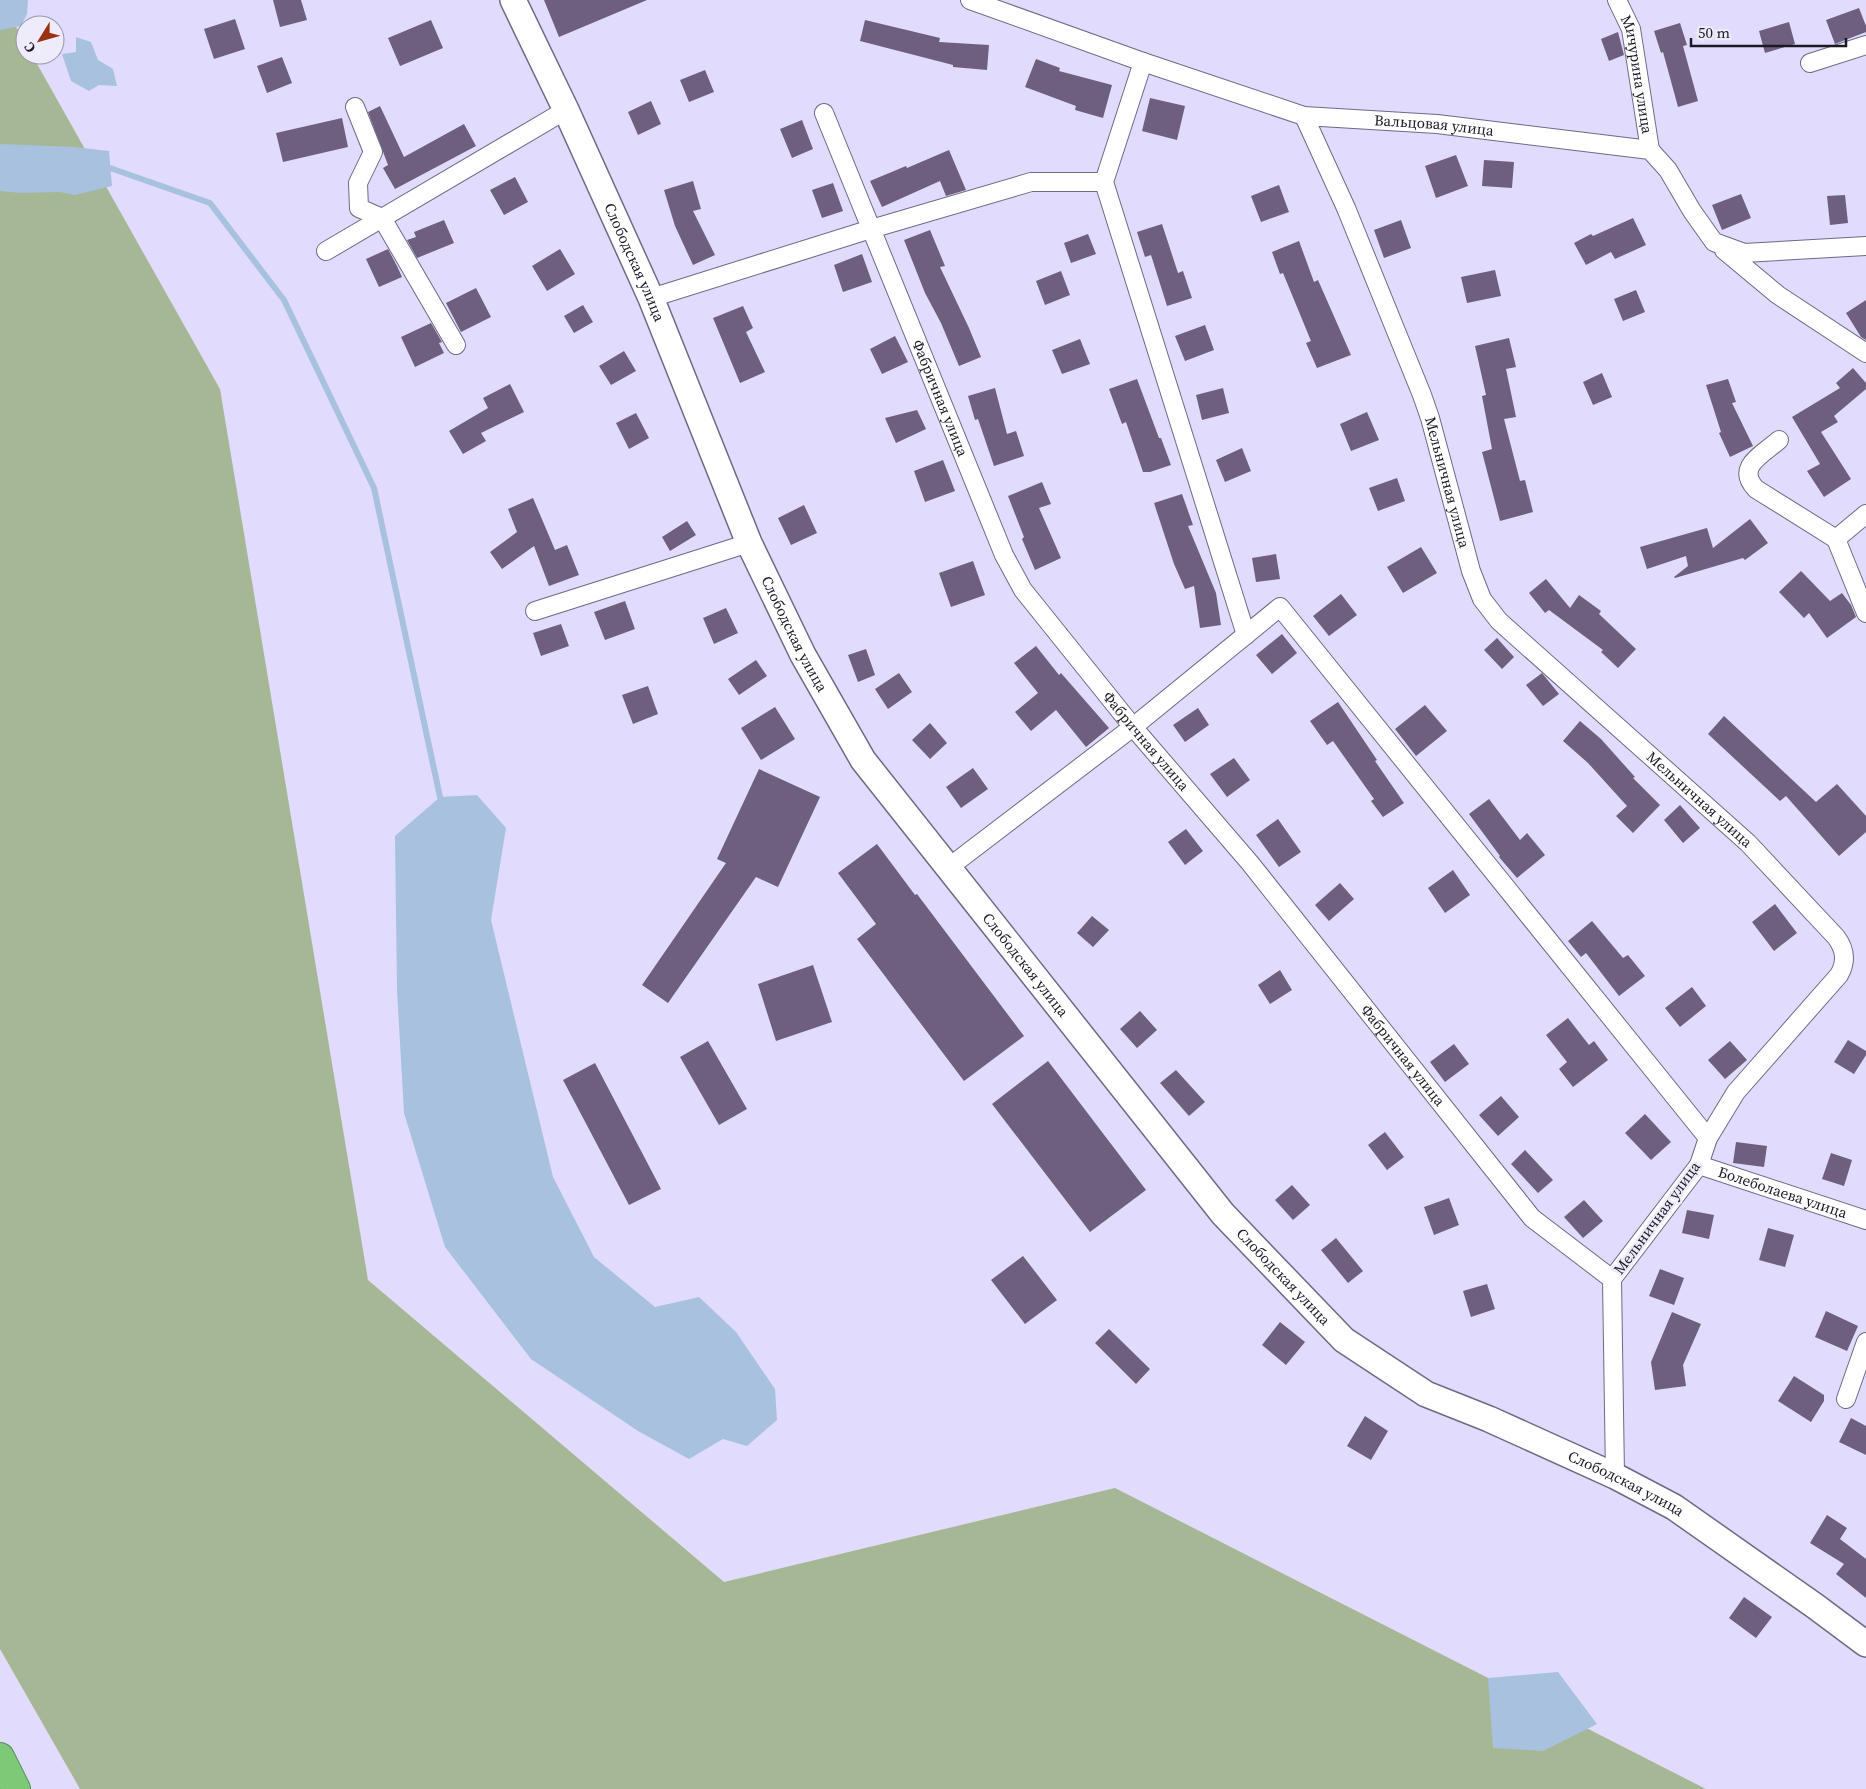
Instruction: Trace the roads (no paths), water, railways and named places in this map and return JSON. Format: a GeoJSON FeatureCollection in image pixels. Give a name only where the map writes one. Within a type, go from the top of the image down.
{"type":"FeatureCollection","features":[{"type":"Feature","properties":{"kind":"highway"},"geometry":{"type":"LineString","coordinates":[[0,1757],[16,1789]]}},
{"type":"Feature","properties":{"kind":"street","name":"Слободская улица"},"geometry":{"type":"LineString","coordinates":[[513,0],[566,110],[651,298],[749,543],[802,655],[864,760],[1223,1214],[1344,1340],[1426,1394],[1615,1476],[1674,1507],[1866,1644]]}},
{"type":"Feature","properties":{"kind":"street","name":"Вальцовая улица"},"geometry":{"type":"LineString","coordinates":[[970,0],[1143,62],[1304,116],[1437,124],[1650,150]]}},
{"type":"Feature","properties":{"kind":"street","name":"Мичурина улица"},"geometry":{"type":"LineString","coordinates":[[1617,0],[1630,29],[1650,150]]}},
{"type":"Feature","properties":{"kind":"street"},"geometry":{"type":"LineString","coordinates":[[1810,64],[1866,45]]}},
{"type":"Feature","properties":{"kind":"street"},"geometry":{"type":"LineString","coordinates":[[1143,62],[1104,182],[1246,635]]}},
{"type":"Feature","properties":{"kind":"street"},"geometry":{"type":"LineString","coordinates":[[355,107],[373,152],[358,183],[359,208],[382,218],[456,345]]}},
{"type":"Feature","properties":{"kind":"street"},"geometry":{"type":"LineString","coordinates":[[326,252],[566,110]]}},
{"type":"Feature","properties":{"kind":"street","name":"Фабричная улица"},"geometry":{"type":"LineString","coordinates":[[824,113],[1004,555],[1023,590],[1133,727],[1250,863],[1532,1218],[1612,1279]]}},
{"type":"Feature","properties":{"kind":"street","name":"Мельничная улица"},"geometry":{"type":"LineString","coordinates":[[1304,116],[1346,208],[1422,395],[1430,418],[1471,571],[1482,599],[1499,621],[1748,844],[1836,937],[1842,946],[1844,967],[1839,975],[1736,1092],[1708,1138],[1699,1165],[1612,1279],[1615,1476]]}},
{"type":"Feature","properties":{"kind":"street"},"geometry":{"type":"LineString","coordinates":[[1650,150],[1668,170],[1692,211],[1714,242],[1778,295],[1866,353]]}},
{"type":"Feature","properties":{"kind":"street"},"geometry":{"type":"LineString","coordinates":[[651,298],[870,229],[1031,182],[1104,182]]}},
{"type":"Feature","properties":{"kind":"street"},"geometry":{"type":"LineString","coordinates":[[1714,242],[1744,253],[1866,246]]}},
{"type":"Feature","properties":{"kind":"street"},"geometry":{"type":"LineString","coordinates":[[1779,440],[1749,466],[1747,474],[1750,482],[1756,489],[1836,539],[1866,613]]}},
{"type":"Feature","properties":{"kind":"street"},"geometry":{"type":"LineString","coordinates":[[1836,539],[1866,514]]}},
{"type":"Feature","properties":{"kind":"street"},"geometry":{"type":"LineString","coordinates":[[535,611],[749,543]]}},
{"type":"Feature","properties":{"kind":"street"},"geometry":{"type":"LineString","coordinates":[[948,868],[1133,727],[1280,607],[1708,1138]]}},
{"type":"Feature","properties":{"kind":"street","name":"Болеболаева улица"},"geometry":{"type":"LineString","coordinates":[[1699,1165],[1866,1220]]}},
{"type":"Feature","properties":{"kind":"street"},"geometry":{"type":"LineString","coordinates":[[1846,1399],[1866,1342]]}},
{"type":"Feature","properties":{"kind":"water"},"geometry":{"type":"Polygon","coordinates":[[[0,0],[28,0],[26,15],[15,15],[15,27],[0,30],[0,0]]]}},
{"type":"Feature","properties":{"kind":"water"},"geometry":{"type":"Polygon","coordinates":[[[76,37],[91,42],[98,60],[113,69],[117,86],[99,85],[89,91],[71,81],[65,63],[65,54],[76,52],[76,37]]]}},
{"type":"Feature","properties":{"kind":"water"},"geometry":{"type":"Polygon","coordinates":[[[0,144],[75,147],[109,151],[112,186],[75,195],[60,192],[21,193],[0,191],[0,144]]]}},
{"type":"Feature","properties":{"kind":"water"},"geometry":{"type":"Polygon","coordinates":[[[477,795],[506,828],[491,920],[553,1177],[594,1257],[655,1307],[699,1297],[736,1332],[775,1389],[777,1420],[747,1446],[723,1439],[689,1459],[638,1431],[531,1359],[445,1247],[404,1113],[397,990],[395,836],[440,797],[477,795]]]}},
{"type":"Feature","properties":{"kind":"water"},"geometry":{"type":"Polygon","coordinates":[[[1558,1672],[1597,1724],[1543,1751],[1493,1748],[1488,1678],[1558,1672]]]}},
{"type":"Feature","properties":{"kind":"waterway"},"geometry":{"type":"LineString","coordinates":[[110,168],[210,203],[284,300],[374,488],[440,797]]}}]}
